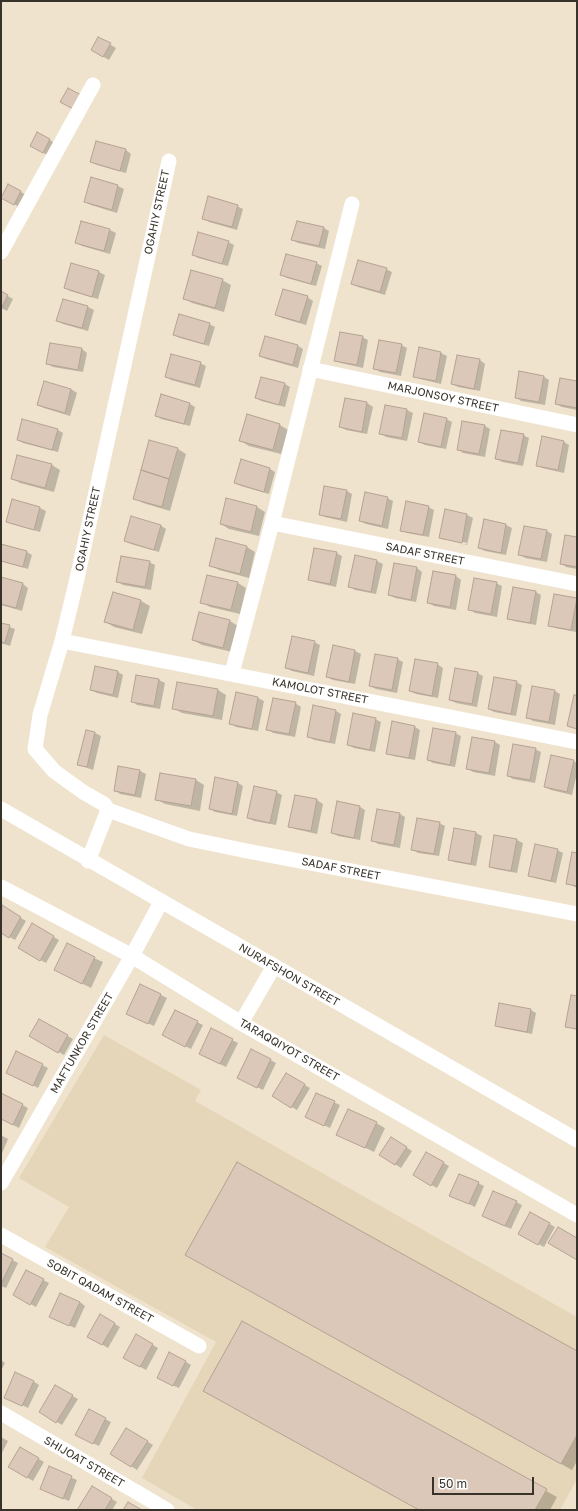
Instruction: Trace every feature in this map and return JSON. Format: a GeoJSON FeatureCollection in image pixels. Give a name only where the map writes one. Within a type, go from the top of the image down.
{"type":"FeatureCollection","features":[{"type":"Feature","properties":{"kind":"street"},"geometry":{"type":"LineString","coordinates":[[1,252],[93,84]]}},
{"type":"Feature","properties":{"kind":"street","name":"OGAHIY STREET"},"geometry":{"type":"LineString","coordinates":[[108,810],[104,804],[83,792],[54,771],[35,749],[40,715],[62,641],[76,583],[168,160]]}},
{"type":"Feature","properties":{"kind":"street"},"geometry":{"type":"LineString","coordinates":[[232,674],[272,523],[352,204]]}},
{"type":"Feature","properties":{"kind":"street","name":"MARJONSOY STREET"},"geometry":{"type":"LineString","coordinates":[[310,369],[577,425]]}},
{"type":"Feature","properties":{"kind":"street","name":"SADAF STREET"},"geometry":{"type":"LineString","coordinates":[[272,523],[577,584]]}},
{"type":"Feature","properties":{"kind":"street","name":"KAMOLOT STREET"},"geometry":{"type":"LineString","coordinates":[[62,641],[577,742]]}},
{"type":"Feature","properties":{"kind":"street","name":"NURAFSHON STREET"},"geometry":{"type":"LineString","coordinates":[[1,810],[577,1140]]}},
{"type":"Feature","properties":{"kind":"street"},"geometry":{"type":"LineString","coordinates":[[88,861],[108,810]]}},
{"type":"Feature","properties":{"kind":"street","name":"SADAF STREET"},"geometry":{"type":"LineString","coordinates":[[108,810],[189,839],[577,914]]}},
{"type":"Feature","properties":{"kind":"street","name":"TARAQQIYOT STREET"},"geometry":{"type":"LineString","coordinates":[[1,887],[132,956],[242,1023],[577,1215]]}},
{"type":"Feature","properties":{"kind":"street","name":"MAFTUNKOR STREET"},"geometry":{"type":"LineString","coordinates":[[1,1183],[132,956],[161,902]]}},
{"type":"Feature","properties":{"kind":"street"},"geometry":{"type":"LineString","coordinates":[[242,1023],[274,966]]}},
{"type":"Feature","properties":{"kind":"street","name":"SOBIT QADAM STREET"},"geometry":{"type":"LineString","coordinates":[[1,1235],[199,1346]]}},
{"type":"Feature","properties":{"kind":"street","name":"SHIJOAT STREET"},"geometry":{"type":"LineString","coordinates":[[1,1413],[167,1510]]}},
{"type":"Feature","properties":{"kind":"shaded area"},"geometry":{"type":"Polygon","coordinates":[[[104,1035],[201,1090],[195,1101],[577,1317],[577,1479],[560,1510],[197,1510],[142,1478],[216,1342],[45,1247],[69,1207],[19,1178],[104,1035]]]}},
{"type":"Feature","properties":{"kind":"building"},"geometry":{"type":"Polygon","coordinates":[[[98,37],[111,43],[103,57],[91,50],[98,37]]]}},
{"type":"Feature","properties":{"kind":"building"},"geometry":{"type":"Polygon","coordinates":[[[68,88],[81,95],[73,109],[60,102],[68,88]]]}},
{"type":"Feature","properties":{"kind":"building"},"geometry":{"type":"Polygon","coordinates":[[[37,132],[50,139],[43,153],[30,146],[37,132]]]}},
{"type":"Feature","properties":{"kind":"building"},"geometry":{"type":"Polygon","coordinates":[[[96,141],[126,149],[120,171],[90,162],[96,141]]]}},
{"type":"Feature","properties":{"kind":"building"},"geometry":{"type":"Polygon","coordinates":[[[91,177],[118,185],[112,210],[84,202],[91,177]]]}},
{"type":"Feature","properties":{"kind":"building"},"geometry":{"type":"Polygon","coordinates":[[[8,184],[21,191],[14,205],[1,198],[8,184]]]}},
{"type":"Feature","properties":{"kind":"building"},"geometry":{"type":"Polygon","coordinates":[[[208,196],[238,205],[232,227],[202,219],[208,196]]]}},
{"type":"Feature","properties":{"kind":"building"},"geometry":{"type":"Polygon","coordinates":[[[81,221],[110,229],[104,251],[75,243],[81,221]]]}},
{"type":"Feature","properties":{"kind":"building"},"geometry":{"type":"Polygon","coordinates":[[[297,221],[324,227],[319,246],[291,240],[297,221]]]}},
{"type":"Feature","properties":{"kind":"building"},"geometry":{"type":"Polygon","coordinates":[[[198,232],[229,241],[222,264],[192,255],[198,232]]]}},
{"type":"Feature","properties":{"kind":"building"},"geometry":{"type":"Polygon","coordinates":[[[286,254],[317,262],[311,284],[280,275],[286,254]]]}},
{"type":"Feature","properties":{"kind":"building"},"geometry":{"type":"Polygon","coordinates":[[[358,260],[387,268],[380,292],[351,284],[358,260]]]}},
{"type":"Feature","properties":{"kind":"building"},"geometry":{"type":"Polygon","coordinates":[[[71,263],[99,271],[92,297],[64,288],[71,263]]]}},
{"type":"Feature","properties":{"kind":"building"},"geometry":{"type":"Polygon","coordinates":[[[191,270],[223,279],[215,308],[183,299],[191,270]]]}},
{"type":"Feature","properties":{"kind":"building"},"geometry":{"type":"Polygon","coordinates":[[[283,289],[308,296],[300,322],[275,315],[283,289]]]}},
{"type":"Feature","properties":{"kind":"building"},"geometry":{"type":"Polygon","coordinates":[[[1,291],[8,295],[1,309],[1,291]]]}},
{"type":"Feature","properties":{"kind":"building"},"geometry":{"type":"Polygon","coordinates":[[[63,299],[88,306],[82,328],[56,321],[63,299]]]}},
{"type":"Feature","properties":{"kind":"building"},"geometry":{"type":"Polygon","coordinates":[[[179,314],[210,323],[204,344],[173,335],[179,314]]]}},
{"type":"Feature","properties":{"kind":"building"},"geometry":{"type":"Polygon","coordinates":[[[340,332],[363,336],[357,365],[334,361],[340,332]]]}},
{"type":"Feature","properties":{"kind":"building"},"geometry":{"type":"Polygon","coordinates":[[[265,336],[298,345],[293,365],[259,356],[265,336]]]}},
{"type":"Feature","properties":{"kind":"building"},"geometry":{"type":"Polygon","coordinates":[[[379,340],[402,344],[396,373],[373,369],[379,340]]]}},
{"type":"Feature","properties":{"kind":"building"},"geometry":{"type":"Polygon","coordinates":[[[50,343],[82,348],[78,370],[46,364],[50,343]]]}},
{"type":"Feature","properties":{"kind":"building"},"geometry":{"type":"Polygon","coordinates":[[[419,347],[441,352],[436,381],[413,377],[419,347]]]}},
{"type":"Feature","properties":{"kind":"building"},"geometry":{"type":"Polygon","coordinates":[[[171,354],[201,362],[195,385],[165,377],[171,354]]]}},
{"type":"Feature","properties":{"kind":"building"},"geometry":{"type":"Polygon","coordinates":[[[457,355],[480,359],[474,389],[451,384],[457,355]]]}},
{"type":"Feature","properties":{"kind":"building"},"geometry":{"type":"Polygon","coordinates":[[[519,371],[544,376],[539,402],[515,398],[519,371]]]}},
{"type":"Feature","properties":{"kind":"building"},"geometry":{"type":"Polygon","coordinates":[[[261,377],[285,383],[279,405],[255,398],[261,377]]]}},
{"type":"Feature","properties":{"kind":"building"},"geometry":{"type":"Polygon","coordinates":[[[560,378],[577,381],[577,408],[555,404],[560,378]]]}},
{"type":"Feature","properties":{"kind":"building"},"geometry":{"type":"Polygon","coordinates":[[[44,381],[71,389],[65,413],[37,405],[44,381]]]}},
{"type":"Feature","properties":{"kind":"building"},"geometry":{"type":"Polygon","coordinates":[[[161,394],[190,403],[184,424],[155,416],[161,394]]]}},
{"type":"Feature","properties":{"kind":"building"},"geometry":{"type":"Polygon","coordinates":[[[345,398],[367,402],[362,432],[339,427],[345,398]]]}},
{"type":"Feature","properties":{"kind":"building"},"geometry":{"type":"Polygon","coordinates":[[[385,405],[407,409],[402,438],[379,434],[385,405]]]}},
{"type":"Feature","properties":{"kind":"building"},"geometry":{"type":"Polygon","coordinates":[[[424,413],[447,418],[441,447],[418,442],[424,413]]]}},
{"type":"Feature","properties":{"kind":"building"},"geometry":{"type":"Polygon","coordinates":[[[247,414],[280,424],[273,450],[239,441],[247,414]]]}},
{"type":"Feature","properties":{"kind":"building"},"geometry":{"type":"Polygon","coordinates":[[[22,419],[58,429],[52,450],[17,440],[22,419]]]}},
{"type":"Feature","properties":{"kind":"building"},"geometry":{"type":"Polygon","coordinates":[[[462,421],[485,425],[479,454],[457,450],[462,421]]]}},
{"type":"Feature","properties":{"kind":"building"},"geometry":{"type":"Polygon","coordinates":[[[501,430],[524,434],[518,463],[495,459],[501,430]]]}},
{"type":"Feature","properties":{"kind":"building"},"geometry":{"type":"Polygon","coordinates":[[[542,436],[564,441],[558,470],[536,466],[542,436]]]}},
{"type":"Feature","properties":{"kind":"building"},"geometry":{"type":"Polygon","coordinates":[[[149,440],[178,448],[169,479],[141,470],[149,440]]]}},
{"type":"Feature","properties":{"kind":"building"},"geometry":{"type":"Polygon","coordinates":[[[17,455],[52,464],[45,488],[11,479],[17,455]]]}},
{"type":"Feature","properties":{"kind":"building"},"geometry":{"type":"Polygon","coordinates":[[[241,459],[270,468],[264,492],[234,483],[241,459]]]}},
{"type":"Feature","properties":{"kind":"building"},"geometry":{"type":"Polygon","coordinates":[[[141,470],[169,479],[162,507],[133,499],[141,470]]]}},
{"type":"Feature","properties":{"kind":"building"},"geometry":{"type":"Polygon","coordinates":[[[324,486],[347,490],[341,519],[319,515],[324,486]]]}},
{"type":"Feature","properties":{"kind":"building"},"geometry":{"type":"Polygon","coordinates":[[[365,492],[388,497],[382,526],[359,521],[365,492]]]}},
{"type":"Feature","properties":{"kind":"building"},"geometry":{"type":"Polygon","coordinates":[[[226,498],[257,506],[251,532],[220,524],[226,498]]]}},
{"type":"Feature","properties":{"kind":"building"},"geometry":{"type":"Polygon","coordinates":[[[12,499],[40,507],[34,530],[6,522],[12,499]]]}},
{"type":"Feature","properties":{"kind":"building"},"geometry":{"type":"Polygon","coordinates":[[[406,501],[429,506],[423,535],[400,531],[406,501]]]}},
{"type":"Feature","properties":{"kind":"building"},"geometry":{"type":"Polygon","coordinates":[[[445,509],[467,514],[462,543],[439,538],[445,509]]]}},
{"type":"Feature","properties":{"kind":"building"},"geometry":{"type":"Polygon","coordinates":[[[131,516],[161,525],[154,550],[124,541],[131,516]]]}},
{"type":"Feature","properties":{"kind":"building"},"geometry":{"type":"Polygon","coordinates":[[[484,519],[506,524],[501,553],[478,548],[484,519]]]}},
{"type":"Feature","properties":{"kind":"building"},"geometry":{"type":"Polygon","coordinates":[[[524,526],[547,530],[541,559],[518,555],[524,526]]]}},
{"type":"Feature","properties":{"kind":"building"},"geometry":{"type":"Polygon","coordinates":[[[565,535],[577,537],[577,567],[560,564],[565,535]]]}},
{"type":"Feature","properties":{"kind":"building"},"geometry":{"type":"Polygon","coordinates":[[[216,538],[247,546],[240,574],[209,566],[216,538]]]}},
{"type":"Feature","properties":{"kind":"building"},"geometry":{"type":"Polygon","coordinates":[[[1,544],[27,551],[23,567],[1,561],[1,544]]]}},
{"type":"Feature","properties":{"kind":"building"},"geometry":{"type":"Polygon","coordinates":[[[314,548],[337,552],[330,584],[308,580],[314,548]]]}},
{"type":"Feature","properties":{"kind":"building"},"geometry":{"type":"Polygon","coordinates":[[[355,555],[377,560],[371,592],[348,587],[355,555]]]}},
{"type":"Feature","properties":{"kind":"building"},"geometry":{"type":"Polygon","coordinates":[[[121,556],[150,561],[145,587],[116,582],[121,556]]]}},
{"type":"Feature","properties":{"kind":"building"},"geometry":{"type":"Polygon","coordinates":[[[394,563],[417,567],[411,600],[388,595],[394,563]]]}},
{"type":"Feature","properties":{"kind":"building"},"geometry":{"type":"Polygon","coordinates":[[[433,571],[456,575],[450,607],[427,603],[433,571]]]}},
{"type":"Feature","properties":{"kind":"building"},"geometry":{"type":"Polygon","coordinates":[[[207,575],[238,582],[231,610],[200,603],[207,575]]]}},
{"type":"Feature","properties":{"kind":"building"},"geometry":{"type":"Polygon","coordinates":[[[1,577],[23,583],[16,608],[1,604],[1,577]]]}},
{"type":"Feature","properties":{"kind":"building"},"geometry":{"type":"Polygon","coordinates":[[[474,578],[497,582],[491,614],[468,610],[474,578]]]}},
{"type":"Feature","properties":{"kind":"building"},"geometry":{"type":"Polygon","coordinates":[[[513,587],[536,591],[530,623],[507,619],[513,587]]]}},
{"type":"Feature","properties":{"kind":"building"},"geometry":{"type":"Polygon","coordinates":[[[113,592],[141,600],[133,630],[104,622],[113,592]]]}},
{"type":"Feature","properties":{"kind":"building"},"geometry":{"type":"Polygon","coordinates":[[[554,594],[577,598],[571,630],[548,626],[554,594]]]}},
{"type":"Feature","properties":{"kind":"building"},"geometry":{"type":"Polygon","coordinates":[[[199,612],[230,620],[223,648],[192,640],[199,612]]]}},
{"type":"Feature","properties":{"kind":"building"},"geometry":{"type":"Polygon","coordinates":[[[1,623],[10,625],[5,643],[1,642],[1,623]]]}},
{"type":"Feature","properties":{"kind":"building"},"geometry":{"type":"Polygon","coordinates":[[[292,636],[315,641],[308,673],[285,668],[292,636]]]}},
{"type":"Feature","properties":{"kind":"building"},"geometry":{"type":"Polygon","coordinates":[[[333,645],[355,650],[349,682],[326,677],[333,645]]]}},
{"type":"Feature","properties":{"kind":"building"},"geometry":{"type":"Polygon","coordinates":[[[375,654],[398,658],[392,690],[369,686],[375,654]]]}},
{"type":"Feature","properties":{"kind":"building"},"geometry":{"type":"Polygon","coordinates":[[[415,659],[438,663],[432,696],[409,691],[415,659]]]}},
{"type":"Feature","properties":{"kind":"building"},"geometry":{"type":"Polygon","coordinates":[[[95,666],[118,671],[113,695],[90,690],[95,666]]]}},
{"type":"Feature","properties":{"kind":"building"},"geometry":{"type":"Polygon","coordinates":[[[455,668],[478,672],[472,704],[449,700],[455,668]]]}},
{"type":"Feature","properties":{"kind":"building"},"geometry":{"type":"Polygon","coordinates":[[[136,675],[159,679],[154,706],[131,702],[136,675]]]}},
{"type":"Feature","properties":{"kind":"building"},"geometry":{"type":"Polygon","coordinates":[[[494,677],[517,681],[511,714],[488,709],[494,677]]]}},
{"type":"Feature","properties":{"kind":"building"},"geometry":{"type":"Polygon","coordinates":[[[177,682],[218,689],[213,716],[172,709],[177,682]]]}},
{"type":"Feature","properties":{"kind":"building"},"geometry":{"type":"Polygon","coordinates":[[[532,686],[555,690],[549,722],[526,718],[532,686]]]}},
{"type":"Feature","properties":{"kind":"building"},"geometry":{"type":"Polygon","coordinates":[[[236,692],[258,697],[252,729],[229,724],[236,692]]]}},
{"type":"Feature","properties":{"kind":"building"},"geometry":{"type":"Polygon","coordinates":[[[574,695],[577,695],[577,729],[567,726],[574,695]]]}},
{"type":"Feature","properties":{"kind":"building"},"geometry":{"type":"Polygon","coordinates":[[[273,698],[296,702],[289,734],[266,730],[273,698]]]}},
{"type":"Feature","properties":{"kind":"building"},"geometry":{"type":"Polygon","coordinates":[[[313,705],[336,710],[330,742],[307,737],[313,705]]]}},
{"type":"Feature","properties":{"kind":"building"},"geometry":{"type":"Polygon","coordinates":[[[353,713],[376,718],[370,750],[347,745],[353,713]]]}},
{"type":"Feature","properties":{"kind":"building"},"geometry":{"type":"Polygon","coordinates":[[[392,721],[415,726],[409,758],[386,754],[392,721]]]}},
{"type":"Feature","properties":{"kind":"building"},"geometry":{"type":"Polygon","coordinates":[[[433,728],[456,732],[450,765],[427,760],[433,728]]]}},
{"type":"Feature","properties":{"kind":"building"},"geometry":{"type":"Polygon","coordinates":[[[86,730],[95,732],[87,767],[77,765],[86,730]]]}},
{"type":"Feature","properties":{"kind":"building"},"geometry":{"type":"Polygon","coordinates":[[[472,737],[495,741],[489,773],[466,769],[472,737]]]}},
{"type":"Feature","properties":{"kind":"building"},"geometry":{"type":"Polygon","coordinates":[[[513,744],[536,748],[530,780],[507,776],[513,744]]]}},
{"type":"Feature","properties":{"kind":"building"},"geometry":{"type":"Polygon","coordinates":[[[551,755],[574,760],[567,792],[544,787],[551,755]]]}},
{"type":"Feature","properties":{"kind":"building"},"geometry":{"type":"Polygon","coordinates":[[[118,766],[140,770],[135,795],[114,791],[118,766]]]}},
{"type":"Feature","properties":{"kind":"building"},"geometry":{"type":"Polygon","coordinates":[[[160,773],[196,779],[191,806],[155,800],[160,773]]]}},
{"type":"Feature","properties":{"kind":"building"},"geometry":{"type":"Polygon","coordinates":[[[215,777],[238,782],[232,814],[209,809],[215,777]]]}},
{"type":"Feature","properties":{"kind":"building"},"geometry":{"type":"Polygon","coordinates":[[[254,786],[277,791],[270,823],[247,818],[254,786]]]}},
{"type":"Feature","properties":{"kind":"building"},"geometry":{"type":"Polygon","coordinates":[[[295,795],[317,799],[311,831],[288,827],[295,795]]]}},
{"type":"Feature","properties":{"kind":"building"},"geometry":{"type":"Polygon","coordinates":[[[337,801],[360,806],[354,838],[331,833],[337,801]]]}},
{"type":"Feature","properties":{"kind":"building"},"geometry":{"type":"Polygon","coordinates":[[[377,809],[400,813],[394,845],[371,841],[377,809]]]}},
{"type":"Feature","properties":{"kind":"building"},"geometry":{"type":"Polygon","coordinates":[[[417,818],[440,822],[434,854],[411,850],[417,818]]]}},
{"type":"Feature","properties":{"kind":"building"},"geometry":{"type":"Polygon","coordinates":[[[454,828],[476,832],[471,864],[448,860],[454,828]]]}},
{"type":"Feature","properties":{"kind":"building"},"geometry":{"type":"Polygon","coordinates":[[[494,835],[517,839],[511,871],[489,867],[494,835]]]}},
{"type":"Feature","properties":{"kind":"building"},"geometry":{"type":"Polygon","coordinates":[[[535,844],[558,849],[551,881],[528,876],[535,844]]]}},
{"type":"Feature","properties":{"kind":"building"},"geometry":{"type":"Polygon","coordinates":[[[572,852],[577,853],[577,886],[566,884],[572,852]]]}},
{"type":"Feature","properties":{"kind":"building"},"geometry":{"type":"Polygon","coordinates":[[[2,905],[21,917],[9,938],[1,933],[2,905]]]}},
{"type":"Feature","properties":{"kind":"building"},"geometry":{"type":"Polygon","coordinates":[[[32,923],[54,936],[40,961],[18,948],[32,923]]]}},
{"type":"Feature","properties":{"kind":"building"},"geometry":{"type":"Polygon","coordinates":[[[67,943],[95,957],[82,984],[54,970],[67,943]]]}},
{"type":"Feature","properties":{"kind":"building"},"geometry":{"type":"Polygon","coordinates":[[[140,984],[161,994],[148,1024],[126,1014],[140,984]]]}},
{"type":"Feature","properties":{"kind":"building"},"geometry":{"type":"Polygon","coordinates":[[[571,995],[577,996],[577,1029],[565,1027],[571,995]]]}},
{"type":"Feature","properties":{"kind":"building"},"geometry":{"type":"Polygon","coordinates":[[[499,1003],[531,1009],[527,1032],[495,1026],[499,1003]]]}},
{"type":"Feature","properties":{"kind":"building"},"geometry":{"type":"Polygon","coordinates":[[[175,1010],[198,1021],[185,1047],[162,1035],[175,1010]]]}},
{"type":"Feature","properties":{"kind":"building"},"geometry":{"type":"Polygon","coordinates":[[[39,1019],[68,1035],[58,1053],[29,1036],[39,1019]]]}},
{"type":"Feature","properties":{"kind":"building"},"geometry":{"type":"Polygon","coordinates":[[[211,1028],[233,1039],[220,1064],[199,1054],[211,1028]]]}},
{"type":"Feature","properties":{"kind":"building"},"geometry":{"type":"Polygon","coordinates":[[[251,1049],[271,1059],[257,1088],[237,1078],[251,1049]]]}},
{"type":"Feature","properties":{"kind":"building"},"geometry":{"type":"Polygon","coordinates":[[[16,1051],[43,1064],[33,1086],[6,1073],[16,1051]]]}},
{"type":"Feature","properties":{"kind":"building"},"geometry":{"type":"Polygon","coordinates":[[[286,1073],[305,1084],[291,1108],[272,1096],[286,1073]]]}},
{"type":"Feature","properties":{"kind":"building"},"geometry":{"type":"Polygon","coordinates":[[[1,1093],[23,1104],[13,1125],[1,1119],[1,1093]]]}},
{"type":"Feature","properties":{"kind":"building"},"geometry":{"type":"Polygon","coordinates":[[[316,1093],[335,1101],[324,1126],[305,1117],[316,1093]]]}},
{"type":"Feature","properties":{"kind":"building"},"geometry":{"type":"Polygon","coordinates":[[[348,1109],[377,1122],[365,1148],[336,1135],[348,1109]]]}},
{"type":"Feature","properties":{"kind":"building"},"geometry":{"type":"Polygon","coordinates":[[[391,1137],[407,1147],[395,1165],[379,1155],[391,1137]]]}},
{"type":"Feature","properties":{"kind":"building"},"geometry":{"type":"Polygon","coordinates":[[[426,1152],[444,1162],[431,1186],[413,1175],[426,1152]]]}},
{"type":"Feature","properties":{"kind":"building"},"geometry":{"type":"Polygon","coordinates":[[[237,1162],[577,1351],[577,1435],[561,1464],[185,1255],[237,1162]]]}},
{"type":"Feature","properties":{"kind":"building"},"geometry":{"type":"Polygon","coordinates":[[[459,1174],[479,1182],[469,1204],[449,1196],[459,1174]]]}},
{"type":"Feature","properties":{"kind":"building"},"geometry":{"type":"Polygon","coordinates":[[[493,1191],[517,1201],[505,1226],[482,1216],[493,1191]]]}},
{"type":"Feature","properties":{"kind":"building"},"geometry":{"type":"Polygon","coordinates":[[[530,1212],[550,1223],[538,1245],[518,1234],[530,1212]]]}},
{"type":"Feature","properties":{"kind":"building"},"geometry":{"type":"Polygon","coordinates":[[[558,1227],[577,1238],[577,1260],[548,1243],[558,1227]]]}},
{"type":"Feature","properties":{"kind":"building"},"geometry":{"type":"Polygon","coordinates":[[[1,1253],[13,1259],[1,1284],[1,1253]]]}},
{"type":"Feature","properties":{"kind":"building"},"geometry":{"type":"Polygon","coordinates":[[[26,1270],[44,1279],[30,1305],[13,1295],[26,1270]]]}},
{"type":"Feature","properties":{"kind":"building"},"geometry":{"type":"Polygon","coordinates":[[[60,1293],[80,1302],[69,1326],[49,1317],[60,1293]]]}},
{"type":"Feature","properties":{"kind":"building"},"geometry":{"type":"Polygon","coordinates":[[[100,1314],[115,1323],[102,1345],[87,1337],[100,1314]]]}},
{"type":"Feature","properties":{"kind":"building"},"geometry":{"type":"Polygon","coordinates":[[[242,1321],[547,1489],[535,1510],[419,1510],[203,1391],[242,1321]]]}},
{"type":"Feature","properties":{"kind":"building"},"geometry":{"type":"Polygon","coordinates":[[[136,1334],[153,1344],[140,1367],[123,1358],[136,1334]]]}},
{"type":"Feature","properties":{"kind":"building"},"geometry":{"type":"Polygon","coordinates":[[[169,1352],[186,1361],[173,1386],[157,1378],[169,1352]]]}},
{"type":"Feature","properties":{"kind":"building"},"geometry":{"type":"Polygon","coordinates":[[[15,1372],[34,1381],[22,1406],[4,1398],[15,1372]]]}},
{"type":"Feature","properties":{"kind":"building"},"geometry":{"type":"Polygon","coordinates":[[[55,1385],[73,1395],[56,1423],[39,1412],[55,1385]]]}},
{"type":"Feature","properties":{"kind":"building"},"geometry":{"type":"Polygon","coordinates":[[[89,1409],[106,1418],[93,1444],[75,1435],[89,1409]]]}},
{"type":"Feature","properties":{"kind":"building"},"geometry":{"type":"Polygon","coordinates":[[[126,1428],[148,1441],[131,1467],[110,1454],[126,1428]]]}},
{"type":"Feature","properties":{"kind":"building"},"geometry":{"type":"Polygon","coordinates":[[[20,1447],[39,1458],[27,1478],[8,1467],[20,1447]]]}},
{"type":"Feature","properties":{"kind":"building"},"geometry":{"type":"Polygon","coordinates":[[[49,1466],[72,1476],[63,1499],[40,1489],[49,1466]]]}},
{"type":"Feature","properties":{"kind":"building"},"geometry":{"type":"Polygon","coordinates":[[[92,1486],[112,1498],[105,1510],[77,1510],[92,1486]]]}},
{"type":"Feature","properties":{"kind":"building"},"geometry":{"type":"Polygon","coordinates":[[[128,1502],[142,1510],[123,1510],[128,1502]]]}}]}
